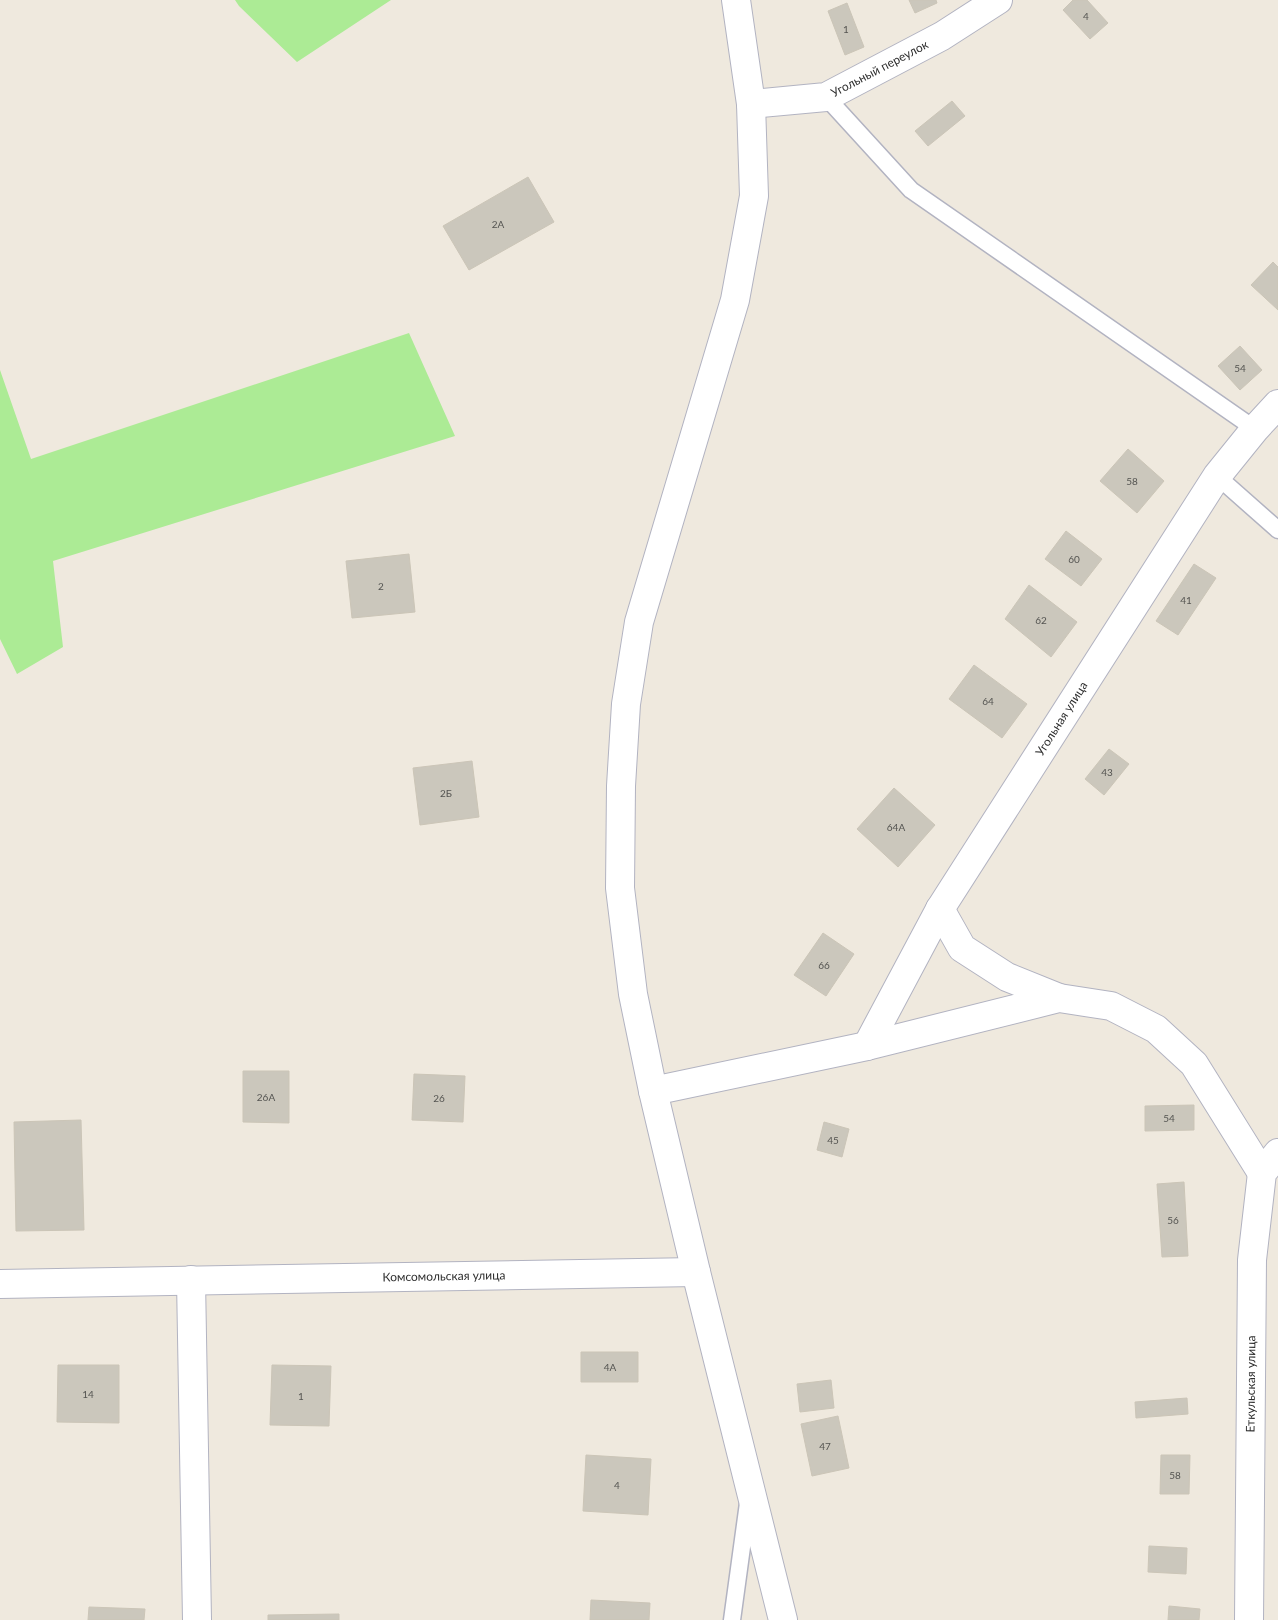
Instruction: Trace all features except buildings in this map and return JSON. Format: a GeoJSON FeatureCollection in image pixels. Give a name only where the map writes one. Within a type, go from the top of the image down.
{"type":"FeatureCollection","features":[{"type":"Feature","properties":{"kind":"street"},"geometry":{"type":"LineString","coordinates":[[736,0],[751,104],[754,196],[735,300],[639,622],[626,704],[621,786],[620,888],[633,994],[653,1091],[783,1620]]}},
{"type":"Feature","properties":{"kind":"street","name":"Угольный переулок"},"geometry":{"type":"LineString","coordinates":[[751,104],[826,97],[942,36],[998,0]]}},
{"type":"Feature","properties":{"kind":"street","name":"Угольная улица"},"geometry":{"type":"LineString","coordinates":[[867,1046],[940,909],[1218,476],[1255,429],[1278,404]]}},
{"type":"Feature","properties":{"kind":"street"},"geometry":{"type":"LineString","coordinates":[[940,909],[962,948],[1007,977],[1059,998],[1111,1006],[1156,1029],[1194,1064],[1270,1163]]}},
{"type":"Feature","properties":{"kind":"street"},"geometry":{"type":"LineString","coordinates":[[653,1091],[867,1046],[1059,998]]}},
{"type":"Feature","properties":{"kind":"street","name":"Еткульская улица"},"geometry":{"type":"LineString","coordinates":[[1249,1620],[1252,1260],[1270,1163]]}},
{"type":"Feature","properties":{"kind":"street","name":"Комсомольская улица"},"geometry":{"type":"LineString","coordinates":[[0,1284],[696,1272]]}},
{"type":"Feature","properties":{"kind":"street"},"geometry":{"type":"LineString","coordinates":[[191,1280],[196,1620]]}},
{"type":"Feature","properties":{"kind":"lane"},"geometry":{"type":"LineString","coordinates":[[826,97],[911,190],[1255,429]]}},
{"type":"Feature","properties":{"kind":"lane"},"geometry":{"type":"LineString","coordinates":[[1218,476],[1278,530]]}},
{"type":"Feature","properties":{"kind":"lane"},"geometry":{"type":"LineString","coordinates":[[732,1620],[750,1489]]}},
{"type":"Feature","properties":{"kind":"green space"},"geometry":{"type":"Polygon","coordinates":[[[235,0],[391,0],[297,62],[235,0]]]}},
{"type":"Feature","properties":{"kind":"green space"},"geometry":{"type":"Polygon","coordinates":[[[409,333],[455,436],[53,561],[63,647],[17,674],[0,639],[0,370],[31,459],[409,333]]]}}]}
